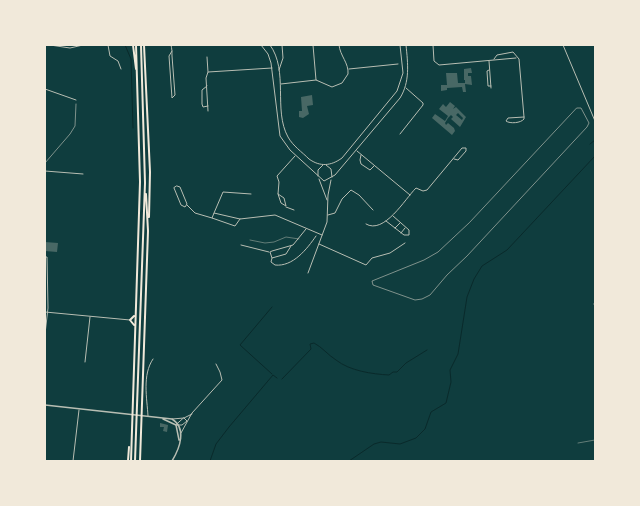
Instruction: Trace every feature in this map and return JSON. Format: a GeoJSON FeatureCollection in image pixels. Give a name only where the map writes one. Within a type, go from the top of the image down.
{"type":"FeatureCollection","features":[{"type":"Feature","properties":{"kind":"highway"},"geometry":{"type":"LineString","coordinates":[[128,461],[139,230],[138,80],[135,45]]}},
{"type":"Feature","properties":{"kind":"highway"},"geometry":{"type":"LineString","coordinates":[[141,45],[145,183],[148,224]]}},
{"type":"Feature","properties":{"kind":"highway"},"geometry":{"type":"LineString","coordinates":[[140,461],[150,172],[144,45]]}},
{"type":"Feature","properties":{"kind":"highway"},"geometry":{"type":"LineString","coordinates":[[135,461],[145,183]]}},
{"type":"Feature","properties":{"kind":"highway"},"geometry":{"type":"LineString","coordinates":[[134,326],[130,320],[135,313]]}},
{"type":"Feature","properties":{"kind":"highway"},"geometry":{"type":"LineString","coordinates":[[130,444],[131,461]]}},
{"type":"Feature","properties":{"kind":"street"},"geometry":{"type":"LineString","coordinates":[[50,45],[70,48],[83,45]]}},
{"type":"Feature","properties":{"kind":"street"},"geometry":{"type":"LineString","coordinates":[[108,45],[110,56],[118,61],[120,69]]}},
{"type":"Feature","properties":{"kind":"street"},"geometry":{"type":"LineString","coordinates":[[171,45],[172,51],[175,95],[172,98],[169,55],[172,51]]}},
{"type":"Feature","properties":{"kind":"street"},"geometry":{"type":"LineString","coordinates":[[261,45],[269,56],[272,68],[277,118],[281,137],[296,155],[324,181],[332,178],[398,102],[405,88],[408,62],[406,45]]}},
{"type":"Feature","properties":{"kind":"street"},"geometry":{"type":"LineString","coordinates":[[270,45],[277,57],[283,117],[289,138],[315,163],[325,165],[332,170],[332,178],[327,202]]}},
{"type":"Feature","properties":{"kind":"street"},"geometry":{"type":"LineString","coordinates":[[279,71],[283,58],[282,45]]}},
{"type":"Feature","properties":{"kind":"street"},"geometry":{"type":"LineString","coordinates":[[313,45],[316,80]]}},
{"type":"Feature","properties":{"kind":"street"},"geometry":{"type":"LineString","coordinates":[[280,85],[316,80],[328,86],[336,86],[346,79],[348,69],[341,54],[339,45]]}},
{"type":"Feature","properties":{"kind":"street"},"geometry":{"type":"LineString","coordinates":[[308,273],[328,215],[327,202],[318,177],[318,171],[325,165],[340,159],[393,98],[401,83],[402,62],[400,45]]}},
{"type":"Feature","properties":{"kind":"street"},"geometry":{"type":"LineString","coordinates":[[433,45],[434,61],[438,64],[489,61],[516,57]]}},
{"type":"Feature","properties":{"kind":"street"},"geometry":{"type":"LineString","coordinates":[[563,45],[595,121]]}},
{"type":"Feature","properties":{"kind":"street"},"geometry":{"type":"LineString","coordinates":[[494,60],[496,55],[513,52],[520,60],[524,117],[522,121],[506,121],[508,118],[524,117]]}},
{"type":"Feature","properties":{"kind":"street"},"geometry":{"type":"LineString","coordinates":[[207,57],[208,111]]}},
{"type":"Feature","properties":{"kind":"street"},"geometry":{"type":"LineString","coordinates":[[489,61],[490,69],[491,87],[488,86],[487,71],[490,69]]}},
{"type":"Feature","properties":{"kind":"street"},"geometry":{"type":"LineString","coordinates":[[402,62],[408,62]]}},
{"type":"Feature","properties":{"kind":"street"},"geometry":{"type":"LineString","coordinates":[[348,69],[398,64]]}},
{"type":"Feature","properties":{"kind":"street"},"geometry":{"type":"LineString","coordinates":[[208,72],[272,68]]}},
{"type":"Feature","properties":{"kind":"street"},"geometry":{"type":"LineString","coordinates":[[207,86],[202,90],[202,104],[204,107],[208,106]]}},
{"type":"Feature","properties":{"kind":"street"},"geometry":{"type":"LineString","coordinates":[[400,134],[423,105],[405,88]]}},
{"type":"Feature","properties":{"kind":"street"},"geometry":{"type":"LineString","coordinates":[[45,89],[76,100]]}},
{"type":"Feature","properties":{"kind":"street"},"geometry":{"type":"LineString","coordinates":[[393,98],[398,102]]}},
{"type":"Feature","properties":{"kind":"street"},"geometry":{"type":"LineString","coordinates":[[277,118],[283,117]]}},
{"type":"Feature","properties":{"kind":"street"},"geometry":{"type":"LineString","coordinates":[[369,126],[374,130]]}},
{"type":"Feature","properties":{"kind":"street"},"geometry":{"type":"LineString","coordinates":[[366,224],[375,227],[392,216],[416,188],[423,191],[427,190],[454,159],[462,147],[466,148],[466,151],[458,160],[454,159]]}},
{"type":"Feature","properties":{"kind":"street"},"geometry":{"type":"LineString","coordinates":[[356,151],[410,195]]}},
{"type":"Feature","properties":{"kind":"street"},"geometry":{"type":"LineString","coordinates":[[300,159],[304,154]]}},
{"type":"Feature","properties":{"kind":"street"},"geometry":{"type":"LineString","coordinates":[[294,210],[281,203],[278,194],[278,175],[296,155]]}},
{"type":"Feature","properties":{"kind":"street"},"geometry":{"type":"LineString","coordinates":[[361,155],[360,162],[368,169],[372,169],[375,166]]}},
{"type":"Feature","properties":{"kind":"street"},"geometry":{"type":"LineString","coordinates":[[45,171],[83,174]]}},
{"type":"Feature","properties":{"kind":"street"},"geometry":{"type":"LineString","coordinates":[[187,205],[184,207],[181,206],[174,187],[180,187],[187,205],[194,212],[235,226],[240,220]]}},
{"type":"Feature","properties":{"kind":"street"},"geometry":{"type":"LineString","coordinates":[[328,215],[335,213],[342,199],[351,190],[359,195],[373,210]]}},
{"type":"Feature","properties":{"kind":"street"},"geometry":{"type":"LineString","coordinates":[[212,218],[223,192],[251,194]]}},
{"type":"Feature","properties":{"kind":"street"},"geometry":{"type":"LineString","coordinates":[[278,194],[284,198],[286,206]]}},
{"type":"Feature","properties":{"kind":"street"},"geometry":{"type":"LineString","coordinates":[[214,213],[240,220],[273,215],[322,235]]}},
{"type":"Feature","properties":{"kind":"street"},"geometry":{"type":"LineString","coordinates":[[386,220],[401,233],[406,236],[409,235],[409,231],[406,227],[392,216]]}},
{"type":"Feature","properties":{"kind":"street"},"geometry":{"type":"LineString","coordinates":[[395,228],[400,222]]}},
{"type":"Feature","properties":{"kind":"street"},"geometry":{"type":"LineString","coordinates":[[401,233],[406,227]]}},
{"type":"Feature","properties":{"kind":"street"},"geometry":{"type":"LineString","coordinates":[[272,258],[286,254],[306,228]]}},
{"type":"Feature","properties":{"kind":"street"},"geometry":{"type":"LineString","coordinates":[[270,252],[272,258],[271,262],[275,265],[289,262],[305,251],[316,236]]}},
{"type":"Feature","properties":{"kind":"street"},"geometry":{"type":"LineString","coordinates":[[319,244],[336,250],[358,263],[368,265],[372,258],[389,254],[405,243]]}},
{"type":"Feature","properties":{"kind":"street"},"geometry":{"type":"LineString","coordinates":[[241,245],[270,252],[291,246]]}},
{"type":"Feature","properties":{"kind":"street"},"geometry":{"type":"LineString","coordinates":[[45,334],[48,312],[46,257]]}},
{"type":"Feature","properties":{"kind":"street"},"geometry":{"type":"LineString","coordinates":[[45,312],[130,320]]}},
{"type":"Feature","properties":{"kind":"street"},"geometry":{"type":"LineString","coordinates":[[85,362],[90,316]]}},
{"type":"Feature","properties":{"kind":"street"},"geometry":{"type":"LineString","coordinates":[[148,417],[146,403],[147,372],[152,359]]}},
{"type":"Feature","properties":{"kind":"street"},"geometry":{"type":"LineString","coordinates":[[172,461],[187,421],[192,413],[222,380],[216,364]]}},
{"type":"Feature","properties":{"kind":"street"},"geometry":{"type":"LineString","coordinates":[[45,405],[145,417],[172,419],[184,418],[187,421]]}},
{"type":"Feature","properties":{"kind":"street"},"geometry":{"type":"LineString","coordinates":[[73,461],[80,410]]}},
{"type":"Feature","properties":{"kind":"street"},"geometry":{"type":"LineString","coordinates":[[177,424],[192,413]]}},
{"type":"Feature","properties":{"kind":"street"},"geometry":{"type":"LineString","coordinates":[[162,418],[177,424],[187,421]]}},
{"type":"Feature","properties":{"kind":"street"},"geometry":{"type":"LineString","coordinates":[[172,419],[177,424],[181,434]]}},
{"type":"Feature","properties":{"kind":"street"},"geometry":{"type":"LineString","coordinates":[[177,424],[179,443]]}},
{"type":"Feature","properties":{"kind":"lane"},"geometry":{"type":"LineString","coordinates":[[250,240],[265,243],[274,242],[286,237],[299,239]]}},
{"type":"Feature","properties":{"kind":"lane"},"geometry":{"type":"LineString","coordinates":[[578,443],[595,440]]}},
{"type":"Feature","properties":{"kind":"path"},"geometry":{"type":"LineString","coordinates":[[45,163],[75,126],[76,100]]}},
{"type":"Feature","properties":{"kind":"path"},"geometry":{"type":"LineString","coordinates":[[577,108],[581,108],[589,124],[587,127],[467,256],[447,275],[430,295],[415,300],[373,285],[372,282],[424,260],[438,252],[469,223],[547,141],[577,108]]}},
{"type":"Feature","properties":{"kind":"building"},"geometry":{"type":"Polygon","coordinates":[[[471,68],[472,73],[468,73],[468,76],[471,76],[472,85],[465,84],[466,92],[463,92],[462,87],[447,88],[447,90],[441,91],[441,85],[447,85],[446,73],[457,73],[458,83],[465,83],[464,69],[471,68]]]}},
{"type":"Feature","properties":{"kind":"building"},"geometry":{"type":"Polygon","coordinates":[[[312,95],[313,105],[307,106],[309,114],[303,118],[299,117],[299,111],[302,111],[301,97],[312,95]]]}},
{"type":"Feature","properties":{"kind":"building"},"geometry":{"type":"Polygon","coordinates":[[[450,102],[455,106],[453,109],[456,107],[466,117],[460,127],[451,119],[453,117],[451,115],[448,118],[445,123],[446,125],[448,123],[454,128],[455,131],[452,135],[432,118],[435,114],[445,121],[448,116],[439,109],[443,104],[446,107],[450,102]],[[458,113],[456,115],[462,120],[463,118],[458,113]]]}},
{"type":"Feature","properties":{"kind":"building"},"geometry":{"type":"Polygon","coordinates":[[[45,242],[58,243],[57,252],[45,251],[45,242]]]}},
{"type":"Feature","properties":{"kind":"building"},"geometry":{"type":"Polygon","coordinates":[[[160,423],[168,425],[167,432],[163,431],[164,427],[160,427],[160,423]]]}},
{"type":"Feature","properties":{"kind":"waterway"},"geometry":{"type":"LineString","coordinates":[[125,45],[131,59],[133,128]]}},
{"type":"Feature","properties":{"kind":"waterway"},"geometry":{"type":"LineString","coordinates":[[590,144],[595,140]]}},
{"type":"Feature","properties":{"kind":"waterway"},"geometry":{"type":"LineString","coordinates":[[349,461],[374,444],[381,442],[400,444],[416,438],[425,429],[431,412],[446,403],[451,382],[450,370],[458,354],[467,297],[474,279],[482,266],[507,250],[595,156]]}},
{"type":"Feature","properties":{"kind":"waterway"},"geometry":{"type":"LineString","coordinates":[[272,307],[240,345],[272,374]]}},
{"type":"Feature","properties":{"kind":"waterway"},"geometry":{"type":"LineString","coordinates":[[282,379],[311,349],[310,344],[314,343],[333,358],[348,367],[368,373],[389,375],[393,372],[397,372],[406,363],[427,350]]}},
{"type":"Feature","properties":{"kind":"waterway"},"geometry":{"type":"LineString","coordinates":[[210,461],[216,444],[229,427],[273,375],[277,378]]}}]}
